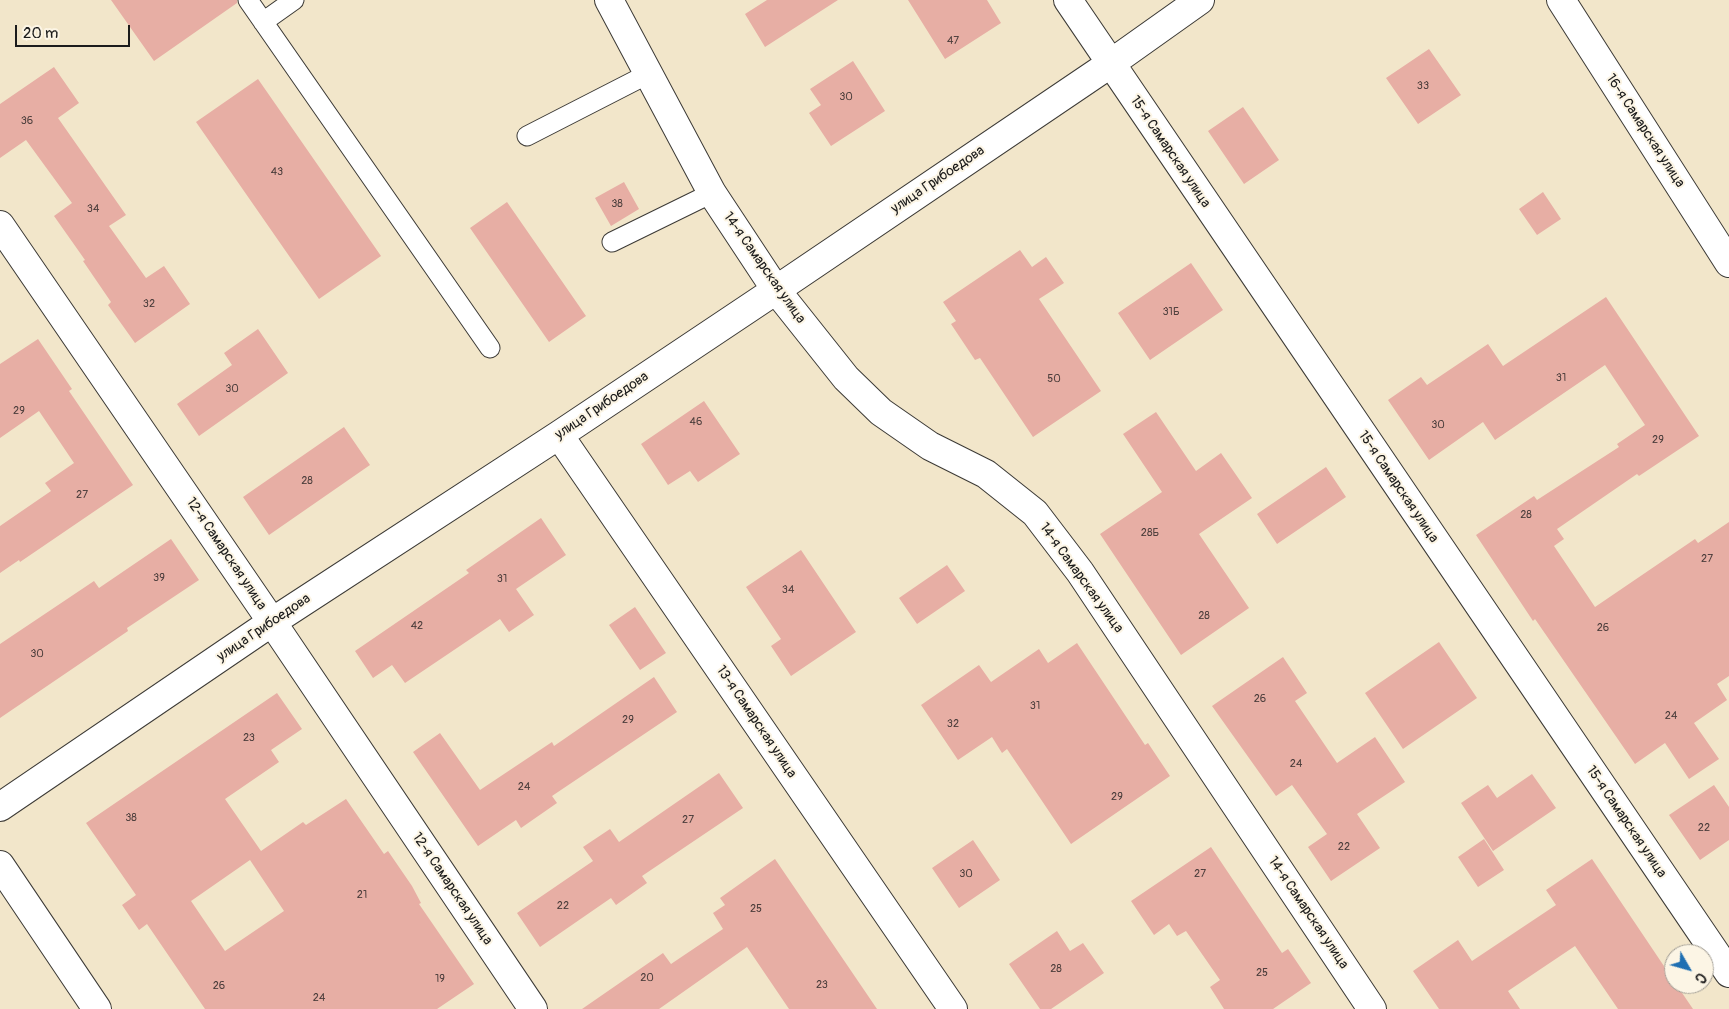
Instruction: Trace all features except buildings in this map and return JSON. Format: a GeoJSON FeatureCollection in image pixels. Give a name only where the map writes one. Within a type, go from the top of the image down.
{"type":"FeatureCollection","features":[{"type":"Feature","properties":{"kind":"street","name":"14-я Самарская улица"},"geometry":{"type":"LineString","coordinates":[[609,0],[712,193],[776,290],[846,378],[881,412],[930,446],[986,474],[1035,513],[1080,572],[1372,1009]]}},
{"type":"Feature","properties":{"kind":"street","name":"15-я Самарская улица"},"geometry":{"type":"LineString","coordinates":[[1068,0],[1729,973]]}},
{"type":"Feature","properties":{"kind":"street","name":"улица Грибоедова"},"geometry":{"type":"LineString","coordinates":[[0,807],[272,622],[559,435],[776,290],[1110,64],[1200,0]]}},
{"type":"Feature","properties":{"kind":"street","name":"16-я Самарская улица"},"geometry":{"type":"LineString","coordinates":[[1561,0],[1729,262]]}},
{"type":"Feature","properties":{"kind":"street","name":"12-я Самарская улица"},"geometry":{"type":"LineString","coordinates":[[0,225],[272,622],[533,1009]]}},
{"type":"Feature","properties":{"kind":"street","name":"13-я Самарская улица"},"geometry":{"type":"LineString","coordinates":[[559,435],[953,1009]]}},
{"type":"Feature","properties":{"kind":"street"},"geometry":{"type":"LineString","coordinates":[[0,866],[97,1009]]}},
{"type":"Feature","properties":{"kind":"lane"},"geometry":{"type":"LineString","coordinates":[[248,0],[490,348]]}},
{"type":"Feature","properties":{"kind":"lane"},"geometry":{"type":"LineString","coordinates":[[263,22],[294,0]]}},
{"type":"Feature","properties":{"kind":"lane"},"geometry":{"type":"LineString","coordinates":[[527,136],[648,74]]}},
{"type":"Feature","properties":{"kind":"lane"},"geometry":{"type":"LineString","coordinates":[[612,242],[712,193]]}}]}
